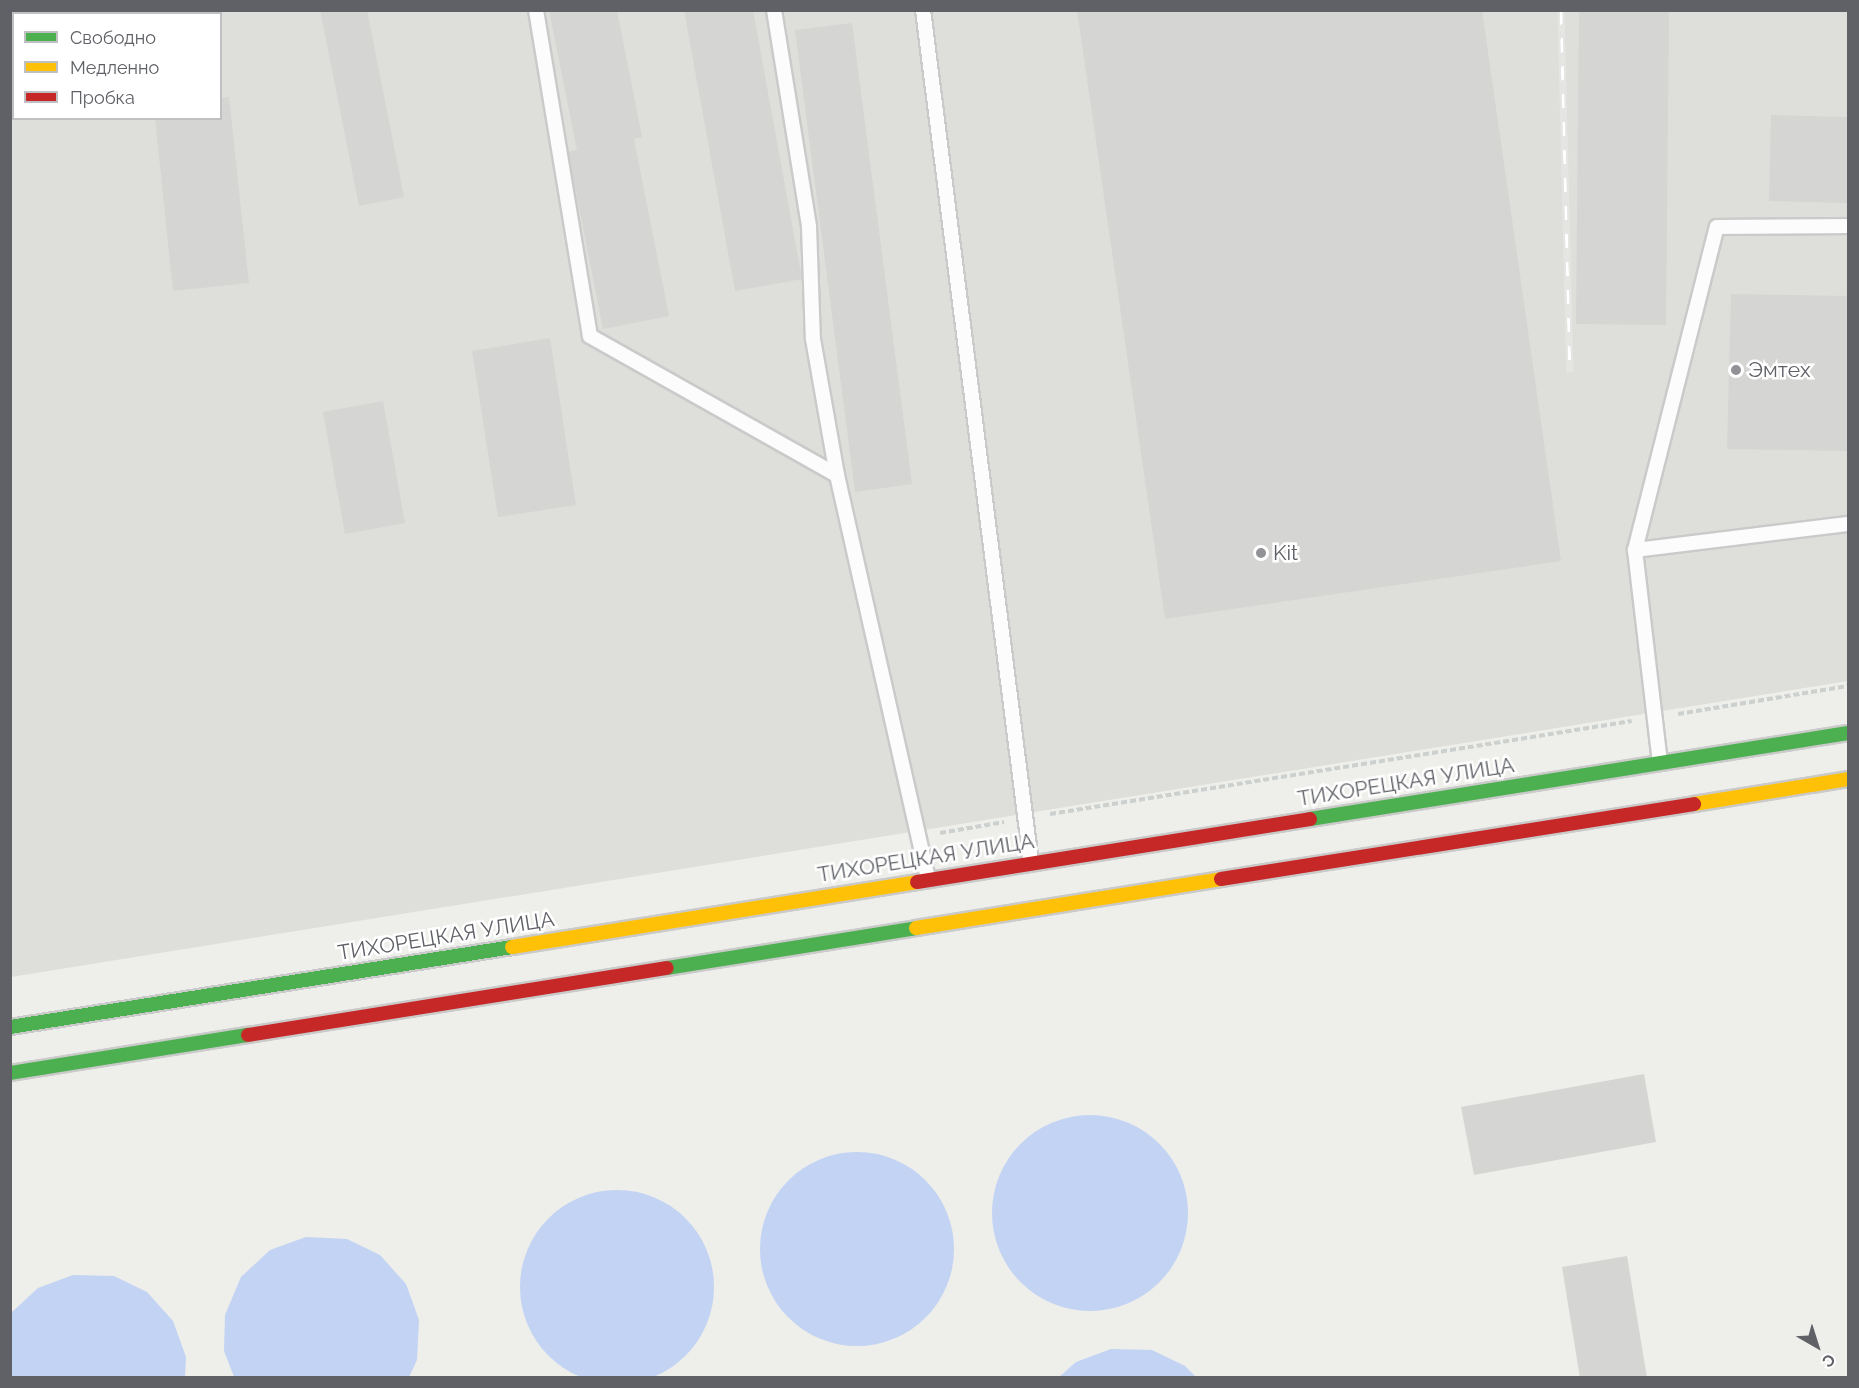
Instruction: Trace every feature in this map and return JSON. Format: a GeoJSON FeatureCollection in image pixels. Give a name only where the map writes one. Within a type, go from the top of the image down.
{"type":"FeatureCollection","features":[{"type":"Feature","properties":{"kind":"main road","name":"ТИХОРЕЦКАЯ УЛИЦА"},"geometry":{"type":"LineString","coordinates":[[10,1027],[1848,733]]}},
{"type":"Feature","properties":{"kind":"main road"},"geometry":{"type":"LineString","coordinates":[[10,1073],[1848,779]]}},
{"type":"Feature","properties":{"kind":"lane"},"geometry":{"type":"LineString","coordinates":[[536,10],[590,336],[837,475]]}},
{"type":"Feature","properties":{"kind":"lane"},"geometry":{"type":"LineString","coordinates":[[774,10],[809,227],[813,339],[837,475],[928,879]]}},
{"type":"Feature","properties":{"kind":"lane"},"geometry":{"type":"LineString","coordinates":[[923,10],[1031,862]]}},
{"type":"Feature","properties":{"kind":"lane"},"geometry":{"type":"LineString","coordinates":[[1660,763],[1635,550],[1717,227],[1848,226]]}},
{"type":"Feature","properties":{"kind":"lane"},"geometry":{"type":"LineString","coordinates":[[1635,550],[1848,524]]}},
{"type":"Feature","properties":{"kind":"path"},"geometry":{"type":"LineString","coordinates":[[919,837],[1848,686]]}},
{"type":"Feature","properties":{"kind":"shaded area"},"geometry":{"type":"Polygon","coordinates":[[[11,11],[1848,11],[1848,681],[11,977],[11,11]]]}},
{"type":"Feature","properties":{"kind":"water"},"geometry":{"type":"Polygon","coordinates":[[[1090,1115],[1109,1117],[1127,1123],[1144,1132],[1159,1144],[1171,1159],[1180,1176],[1186,1194],[1188,1213],[1186,1232],[1180,1250],[1171,1267],[1159,1282],[1144,1294],[1127,1303],[1109,1309],[1090,1311],[1071,1309],[1053,1303],[1036,1294],[1021,1282],[1009,1267],[1000,1250],[994,1232],[992,1213],[994,1194],[1000,1176],[1009,1159],[1021,1144],[1036,1132],[1053,1123],[1071,1117],[1090,1115]]]}},
{"type":"Feature","properties":{"kind":"water"},"geometry":{"type":"Polygon","coordinates":[[[867,1152],[903,1163],[926,1180],[938,1195],[947,1212],[953,1230],[953,1268],[947,1286],[938,1303],[926,1318],[911,1330],[894,1339],[876,1345],[847,1346],[811,1335],[782,1311],[771,1295],[761,1268],[760,1239],[771,1203],[795,1174],[811,1163],[838,1153],[867,1152]]]}},
{"type":"Feature","properties":{"kind":"water"},"geometry":{"type":"Polygon","coordinates":[[[617,1190],[645,1194],[663,1202],[671,1206],[692,1226],[698,1233],[710,1259],[714,1287],[710,1315],[702,1333],[698,1341],[678,1362],[671,1368],[645,1380],[617,1384],[589,1380],[571,1372],[563,1368],[542,1348],[536,1341],[524,1315],[520,1287],[524,1259],[532,1241],[536,1233],[556,1212],[563,1206],[589,1194],[617,1190]]]}},
{"type":"Feature","properties":{"kind":"water"},"geometry":{"type":"Polygon","coordinates":[[[306,1237],[347,1239],[380,1255],[406,1284],[419,1320],[417,1360],[409,1377],[234,1377],[224,1351],[225,1315],[241,1277],[270,1250],[306,1237]]]}},
{"type":"Feature","properties":{"kind":"water"},"geometry":{"type":"Polygon","coordinates":[[[73,1275],[114,1276],[147,1292],[173,1321],[186,1357],[185,1377],[11,1377],[11,1313],[38,1288],[73,1275]]]}},
{"type":"Feature","properties":{"kind":"water"},"geometry":{"type":"Polygon","coordinates":[[[1111,1349],[1152,1350],[1185,1366],[1196,1377],[1059,1377],[1076,1362],[1111,1349]]]}},
{"type":"Feature","properties":{"kind":"building"},"geometry":{"type":"Polygon","coordinates":[[[320,10],[367,10],[404,197],[359,206],[320,10]]]}},
{"type":"Feature","properties":{"kind":"building"},"geometry":{"type":"Polygon","coordinates":[[[549,10],[617,10],[642,137],[634,139],[669,316],[603,329],[568,152],[577,150],[549,10]]]}},
{"type":"Feature","properties":{"kind":"building"},"geometry":{"type":"Polygon","coordinates":[[[684,10],[753,10],[802,279],[735,291],[684,10]]]}},
{"type":"Feature","properties":{"kind":"building"},"geometry":{"type":"Polygon","coordinates":[[[1077,10],[1482,10],[1561,561],[1165,619],[1077,10]]]}},
{"type":"Feature","properties":{"kind":"building"},"geometry":{"type":"Polygon","coordinates":[[[1579,10],[1669,10],[1666,325],[1576,324],[1579,10]]]}},
{"type":"Feature","properties":{"kind":"building"},"geometry":{"type":"Polygon","coordinates":[[[852,23],[912,484],[855,492],[795,30],[852,23]]]}},
{"type":"Feature","properties":{"kind":"building"},"geometry":{"type":"Polygon","coordinates":[[[229,97],[249,283],[173,291],[155,120],[222,120],[222,98],[229,97]]]}},
{"type":"Feature","properties":{"kind":"building"},"geometry":{"type":"Polygon","coordinates":[[[1771,115],[1848,117],[1848,203],[1769,201],[1771,115]]]}},
{"type":"Feature","properties":{"kind":"building"},"geometry":{"type":"Polygon","coordinates":[[[1731,294],[1848,296],[1848,451],[1727,449],[1731,294]]]}},
{"type":"Feature","properties":{"kind":"building"},"geometry":{"type":"Polygon","coordinates":[[[550,338],[576,505],[498,517],[472,351],[550,338]]]}},
{"type":"Feature","properties":{"kind":"building"},"geometry":{"type":"Polygon","coordinates":[[[383,401],[405,523],[345,534],[323,412],[383,401]]]}},
{"type":"Feature","properties":{"kind":"building"},"geometry":{"type":"Polygon","coordinates":[[[1644,1074],[1656,1142],[1474,1175],[1461,1107],[1644,1074]]]}},
{"type":"Feature","properties":{"kind":"building"},"geometry":{"type":"Polygon","coordinates":[[[1627,1256],[1647,1378],[1580,1378],[1562,1267],[1627,1256]]]}},
{"type":"Feature","properties":{"kind":"railway"},"geometry":{"type":"LineString","coordinates":[[1561,10],[1570,372]]}},
{"type":"Feature","properties":{"kind":"traffic: fast"},"geometry":{"type":"LineString","coordinates":[[1310,819],[1848,733]]}},
{"type":"Feature","properties":{"kind":"traffic: fast"},"geometry":{"type":"LineString","coordinates":[[667,968],[916,928]]}},
{"type":"Feature","properties":{"kind":"traffic: fast"},"geometry":{"type":"LineString","coordinates":[[10,1027],[512,947]]}},
{"type":"Feature","properties":{"kind":"traffic: fast"},"geometry":{"type":"LineString","coordinates":[[10,1073],[248,1035]]}},
{"type":"Feature","properties":{"kind":"traffic: slow"},"geometry":{"type":"LineString","coordinates":[[1694,804],[1848,779]]}},
{"type":"Feature","properties":{"kind":"traffic: slow"},"geometry":{"type":"LineString","coordinates":[[916,928],[1221,879]]}},
{"type":"Feature","properties":{"kind":"traffic: slow"},"geometry":{"type":"LineString","coordinates":[[512,947],[917,882]]}},
{"type":"Feature","properties":{"kind":"traffic: jam"},"geometry":{"type":"LineString","coordinates":[[1221,879],[1694,804]]}},
{"type":"Feature","properties":{"kind":"traffic: jam"},"geometry":{"type":"LineString","coordinates":[[917,882],[1310,819]]}},
{"type":"Feature","properties":{"kind":"traffic: jam"},"geometry":{"type":"LineString","coordinates":[[248,1035],[667,968]]}},
{"type":"Feature","properties":{"kind":"place","name":"Эмтех"},"geometry":{"type":"Point","coordinates":[1736,370]}},
{"type":"Feature","properties":{"kind":"place","name":"Kit"},"geometry":{"type":"Point","coordinates":[1261,553]}}]}
